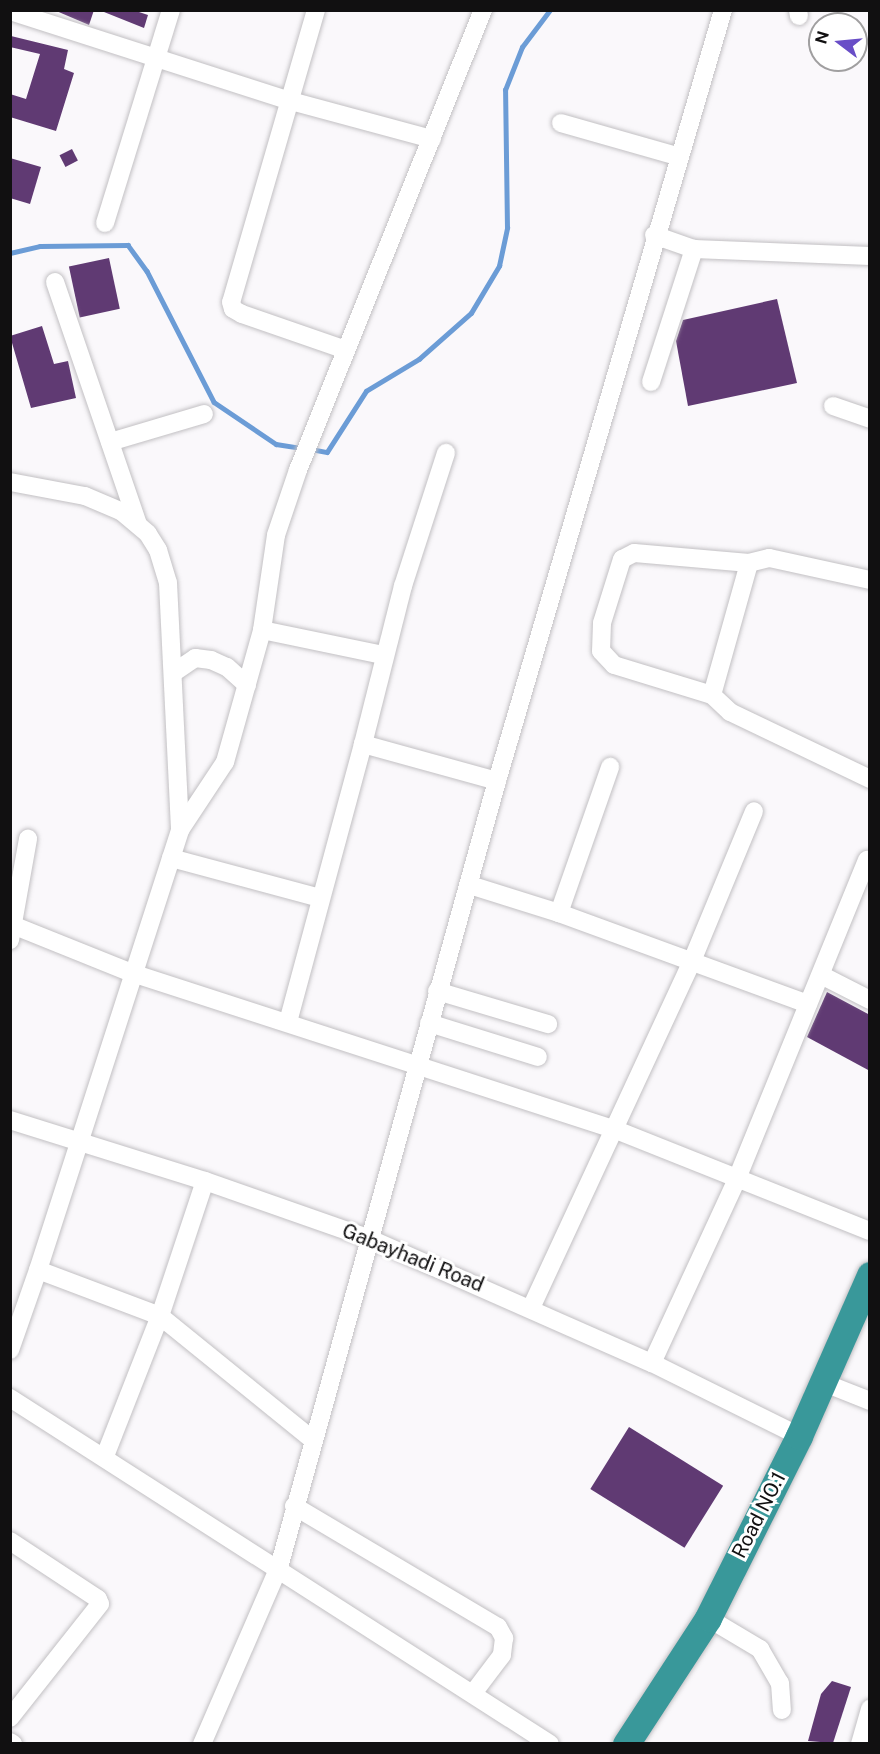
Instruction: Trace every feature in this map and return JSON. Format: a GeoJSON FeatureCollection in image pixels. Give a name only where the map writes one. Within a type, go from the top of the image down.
{"type":"FeatureCollection","features":[{"type":"Feature","properties":{"kind":"highway","name":"Road NO.1"},"geometry":{"type":"LineString","coordinates":[[626,1743],[708,1618],[799,1436],[870,1275]]}},
{"type":"Feature","properties":{"kind":"street"},"geometry":{"type":"LineString","coordinates":[[105,223],[171,10]]}},
{"type":"Feature","properties":{"kind":"street"},"geometry":{"type":"LineString","coordinates":[[316,10],[287,100],[231,302],[233,309],[242,314],[346,350]]}},
{"type":"Feature","properties":{"kind":"street"},"geometry":{"type":"LineString","coordinates":[[10,1350],[80,1143],[132,973],[180,830],[225,762],[262,630],[276,536],[298,470],[483,10]]}},
{"type":"Feature","properties":{"kind":"street"},"geometry":{"type":"LineString","coordinates":[[202,1743],[279,1567],[368,1238],[418,1068],[437,991],[470,885],[497,781],[677,156],[723,10]]}},
{"type":"Feature","properties":{"kind":"street"},"geometry":{"type":"LineString","coordinates":[[13,16],[157,57],[287,100],[432,139]]}},
{"type":"Feature","properties":{"kind":"street"},"geometry":{"type":"LineString","coordinates":[[561,123],[677,156]]}},
{"type":"Feature","properties":{"kind":"street"},"geometry":{"type":"LineString","coordinates":[[654,235],[694,249],[870,256]]}},
{"type":"Feature","properties":{"kind":"street"},"geometry":{"type":"LineString","coordinates":[[651,382],[694,249]]}},
{"type":"Feature","properties":{"kind":"street"},"geometry":{"type":"LineString","coordinates":[[55,282],[138,524]]}},
{"type":"Feature","properties":{"kind":"street"},"geometry":{"type":"LineString","coordinates":[[833,406],[870,419]]}},
{"type":"Feature","properties":{"kind":"street"},"geometry":{"type":"LineString","coordinates":[[110,442],[204,414]]}},
{"type":"Feature","properties":{"kind":"street"},"geometry":{"type":"LineString","coordinates":[[288,1022],[363,744],[383,655],[446,453]]}},
{"type":"Feature","properties":{"kind":"street"},"geometry":{"type":"LineString","coordinates":[[10,482],[85,496],[121,511],[138,524],[158,550],[168,583],[180,830]]}},
{"type":"Feature","properties":{"kind":"street"},"geometry":{"type":"LineString","coordinates":[[870,580],[769,558],[749,563],[634,553],[622,559],[602,623],[601,651],[614,665],[712,695],[730,712],[870,779]]}},
{"type":"Feature","properties":{"kind":"street"},"geometry":{"type":"LineString","coordinates":[[712,695],[749,563]]}},
{"type":"Feature","properties":{"kind":"street"},"geometry":{"type":"LineString","coordinates":[[262,630],[383,655]]}},
{"type":"Feature","properties":{"kind":"street"},"geometry":{"type":"LineString","coordinates":[[172,673],[195,658],[211,660],[227,667],[247,685]]}},
{"type":"Feature","properties":{"kind":"street"},"geometry":{"type":"LineString","coordinates":[[363,744],[497,781]]}},
{"type":"Feature","properties":{"kind":"street"},"geometry":{"type":"LineString","coordinates":[[559,913],[610,767]]}},
{"type":"Feature","properties":{"kind":"street"},"geometry":{"type":"LineString","coordinates":[[531,1308],[693,962],[754,811]]}},
{"type":"Feature","properties":{"kind":"street"},"geometry":{"type":"LineString","coordinates":[[28,839],[12,930],[132,973],[288,1022],[418,1068],[616,1130],[870,1232]]}},
{"type":"Feature","properties":{"kind":"street"},"geometry":{"type":"LineString","coordinates":[[171,858],[320,898]]}},
{"type":"Feature","properties":{"kind":"street"},"geometry":{"type":"LineString","coordinates":[[652,1363],[736,1180],[867,860]]}},
{"type":"Feature","properties":{"kind":"street"},"geometry":{"type":"LineString","coordinates":[[470,885],[559,913],[808,1004]]}},
{"type":"Feature","properties":{"kind":"street"},"geometry":{"type":"LineString","coordinates":[[821,975],[870,1000]]}},
{"type":"Feature","properties":{"kind":"street"},"geometry":{"type":"LineString","coordinates":[[437,991],[548,1024]]}},
{"type":"Feature","properties":{"kind":"street"},"geometry":{"type":"LineString","coordinates":[[429,1023],[538,1057]]}},
{"type":"Feature","properties":{"kind":"street","name":"Gabayhadi Road"},"geometry":{"type":"LineString","coordinates":[[10,1120],[206,1180],[368,1238],[652,1363],[799,1436]]}},
{"type":"Feature","properties":{"kind":"street"},"geometry":{"type":"LineString","coordinates":[[105,1456],[160,1316],[206,1180]]}},
{"type":"Feature","properties":{"kind":"street"},"geometry":{"type":"LineString","coordinates":[[38,1270],[160,1316],[313,1440]]}},
{"type":"Feature","properties":{"kind":"street"},"geometry":{"type":"LineString","coordinates":[[822,1382],[870,1401]]}},
{"type":"Feature","properties":{"kind":"street"},"geometry":{"type":"LineString","coordinates":[[10,1398],[279,1567],[550,1743]]}},
{"type":"Feature","properties":{"kind":"street"},"geometry":{"type":"LineString","coordinates":[[294,1506],[498,1627],[504,1638],[502,1655],[474,1692]]}},
{"type":"Feature","properties":{"kind":"street"},"geometry":{"type":"LineString","coordinates":[[10,1541],[98,1599],[100,1604],[10,1718]]}},
{"type":"Feature","properties":{"kind":"street"},"geometry":{"type":"LineString","coordinates":[[708,1618],[760,1649],[780,1683],[782,1710]]}},
{"type":"Feature","properties":{"kind":"street"},"geometry":{"type":"LineString","coordinates":[[860,1743],[870,1708]]}},
{"type":"Feature","properties":{"kind":"building"},"geometry":{"type":"Polygon","coordinates":[[[54,10],[94,10],[89,25],[54,10]]]}},
{"type":"Feature","properties":{"kind":"building"},"geometry":{"type":"Polygon","coordinates":[[[99,10],[133,10],[148,15],[144,28],[99,10]]]}},
{"type":"Feature","properties":{"kind":"building"},"geometry":{"type":"Polygon","coordinates":[[[11,36],[68,50],[64,69],[74,73],[56,131],[10,117],[10,94],[26,99],[40,54],[10,47],[11,36]]]}},
{"type":"Feature","properties":{"kind":"building"},"geometry":{"type":"Polygon","coordinates":[[[72,149],[78,161],[65,167],[60,155],[72,149]]]}},
{"type":"Feature","properties":{"kind":"building"},"geometry":{"type":"Polygon","coordinates":[[[10,158],[41,167],[30,204],[10,198],[10,158]]]}},
{"type":"Feature","properties":{"kind":"building"},"geometry":{"type":"Polygon","coordinates":[[[109,258],[120,309],[80,317],[69,267],[109,258]]]}},
{"type":"Feature","properties":{"kind":"building"},"geometry":{"type":"Polygon","coordinates":[[[777,299],[797,383],[688,406],[676,341],[683,320],[777,299]]]}},
{"type":"Feature","properties":{"kind":"building"},"geometry":{"type":"Polygon","coordinates":[[[42,326],[54,364],[68,361],[76,398],[31,408],[10,336],[42,326]]]}},
{"type":"Feature","properties":{"kind":"building"},"geometry":{"type":"Polygon","coordinates":[[[827,992],[870,1015],[870,1071],[807,1037],[827,992]]]}},
{"type":"Feature","properties":{"kind":"building"},"geometry":{"type":"Polygon","coordinates":[[[629,1427],[723,1486],[684,1548],[590,1489],[629,1427]]]}},
{"type":"Feature","properties":{"kind":"building"},"geometry":{"type":"Polygon","coordinates":[[[832,1681],[851,1687],[833,1743],[808,1741],[821,1694],[832,1681]]]}},
{"type":"Feature","properties":{"kind":"waterway"},"geometry":{"type":"LineString","coordinates":[[311,449],[327,452],[366,391],[419,359],[471,313],[499,266],[507,228],[505,90],[522,47],[550,10]]}},
{"type":"Feature","properties":{"kind":"waterway"},"geometry":{"type":"LineString","coordinates":[[10,253],[40,246],[128,245],[147,271],[214,402],[276,444],[302,448]]}}]}
